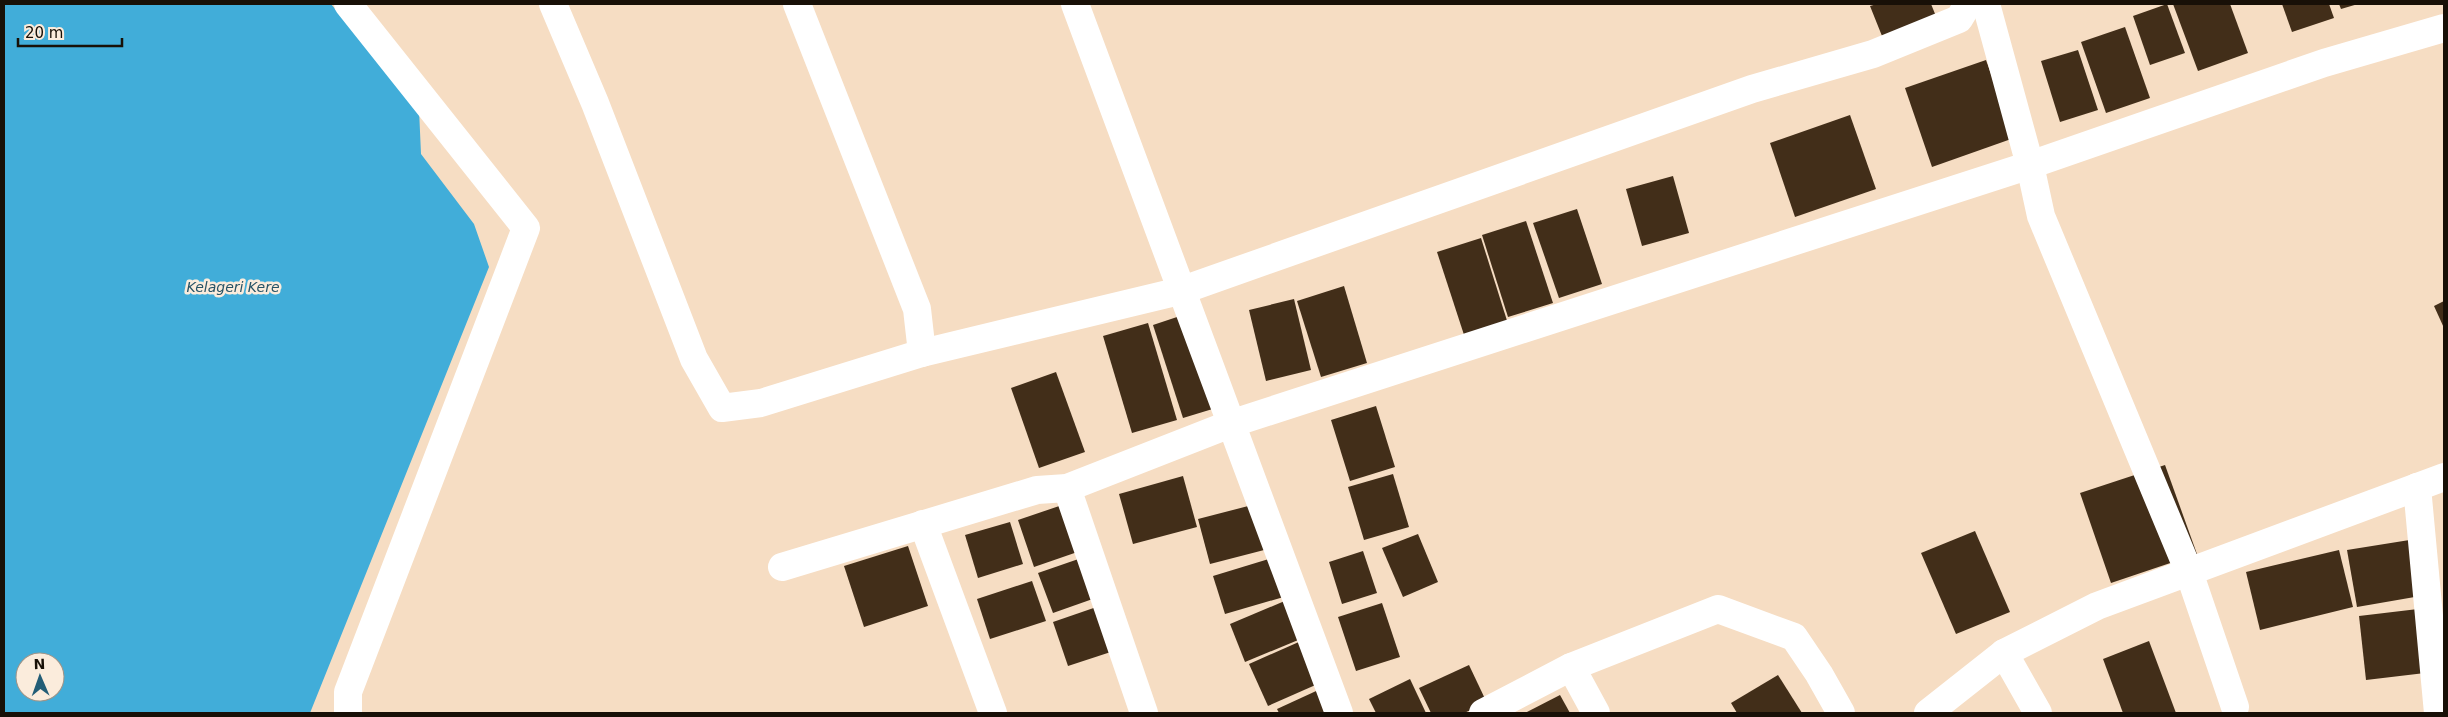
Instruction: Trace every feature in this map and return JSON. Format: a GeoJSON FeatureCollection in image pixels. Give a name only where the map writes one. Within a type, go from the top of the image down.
{"type":"FeatureCollection","features":[{"type":"Feature","properties":{"kind":"street"},"geometry":{"type":"LineString","coordinates":[[348,4],[526,228],[348,692],[348,713]]}},
{"type":"Feature","properties":{"kind":"street"},"geometry":{"type":"LineString","coordinates":[[553,4],[595,103],[694,359],[722,408],[761,404],[922,354],[1180,291],[1752,89],[1873,54],[1959,19],[1968,4]]}},
{"type":"Feature","properties":{"kind":"street"},"geometry":{"type":"LineString","coordinates":[[797,4],[917,309],[922,354]]}},
{"type":"Feature","properties":{"kind":"street"},"geometry":{"type":"LineString","coordinates":[[1074,4],[1180,291],[1233,423],[1339,713]]}},
{"type":"Feature","properties":{"kind":"street"},"geometry":{"type":"LineString","coordinates":[[1986,4],[2030,166],[2041,216],[2189,572],[2235,707]]}},
{"type":"Feature","properties":{"kind":"street"},"geometry":{"type":"LineString","coordinates":[[782,567],[1037,490],[1067,488],[1233,423],[2030,166],[2324,63],[2444,28]]}},
{"type":"Feature","properties":{"kind":"street"},"geometry":{"type":"LineString","coordinates":[[1928,713],[2004,654],[2097,606],[2444,477]]}},
{"type":"Feature","properties":{"kind":"street"},"geometry":{"type":"LineString","coordinates":[[1067,488],[1144,713]]}},
{"type":"Feature","properties":{"kind":"street"},"geometry":{"type":"LineString","coordinates":[[2417,488],[2438,713]]}},
{"type":"Feature","properties":{"kind":"street"},"geometry":{"type":"LineString","coordinates":[[922,524],[993,713]]}},
{"type":"Feature","properties":{"kind":"street"},"geometry":{"type":"LineString","coordinates":[[1483,713],[1571,667],[1718,609],[1794,637],[1820,674],[1841,713]]}},
{"type":"Feature","properties":{"kind":"street"},"geometry":{"type":"LineString","coordinates":[[2004,654],[2038,713]]}},
{"type":"Feature","properties":{"kind":"street"},"geometry":{"type":"LineString","coordinates":[[1571,667],[1596,713]]}},
{"type":"Feature","properties":{"kind":"water","name":"Kelageri Kere"},"geometry":{"type":"Polygon","coordinates":[[[4,4],[331,4],[419,109],[421,154],[474,224],[489,267],[310,713],[4,713],[4,4]]]}},
{"type":"Feature","properties":{"kind":"building"},"geometry":{"type":"Polygon","coordinates":[[[1877,4],[1931,4],[1944,36],[1890,56],[1870,6],[1877,4]]]}},
{"type":"Feature","properties":{"kind":"building"},"geometry":{"type":"Polygon","coordinates":[[[2167,4],[2185,53],[2150,65],[2133,16],[2167,4]]]}},
{"type":"Feature","properties":{"kind":"building"},"geometry":{"type":"Polygon","coordinates":[[[2173,4],[2230,4],[2248,53],[2198,71],[2173,4]]]}},
{"type":"Feature","properties":{"kind":"building"},"geometry":{"type":"Polygon","coordinates":[[[2282,4],[2329,4],[2334,18],[2292,32],[2282,4]]]}},
{"type":"Feature","properties":{"kind":"building"},"geometry":{"type":"Polygon","coordinates":[[[2339,4],[2358,4],[2341,9],[2339,4]]]}},
{"type":"Feature","properties":{"kind":"building"},"geometry":{"type":"Polygon","coordinates":[[[2125,27],[2150,98],[2106,113],[2081,42],[2125,27]]]}},
{"type":"Feature","properties":{"kind":"building"},"geometry":{"type":"Polygon","coordinates":[[[2078,50],[2098,110],[2060,122],[2041,61],[2078,50]]]}},
{"type":"Feature","properties":{"kind":"building"},"geometry":{"type":"Polygon","coordinates":[[[1986,60],[2014,138],[1932,167],[1905,88],[1986,60]]]}},
{"type":"Feature","properties":{"kind":"building"},"geometry":{"type":"Polygon","coordinates":[[[1850,115],[1876,189],[1795,217],[1770,143],[1850,115]]]}},
{"type":"Feature","properties":{"kind":"building"},"geometry":{"type":"Polygon","coordinates":[[[1673,176],[1689,233],[1642,246],[1626,189],[1673,176]]]}},
{"type":"Feature","properties":{"kind":"building"},"geometry":{"type":"Polygon","coordinates":[[[1577,209],[1602,284],[1559,298],[1533,223],[1577,209]]]}},
{"type":"Feature","properties":{"kind":"building"},"geometry":{"type":"Polygon","coordinates":[[[1526,221],[1553,303],[1508,317],[1482,235],[1526,221]]]}},
{"type":"Feature","properties":{"kind":"building"},"geometry":{"type":"Polygon","coordinates":[[[1481,238],[1509,327],[1466,341],[1437,252],[1481,238]]]}},
{"type":"Feature","properties":{"kind":"building"},"geometry":{"type":"Polygon","coordinates":[[[1344,286],[1367,363],[1321,377],[1297,301],[1344,286]]]}},
{"type":"Feature","properties":{"kind":"building"},"geometry":{"type":"Polygon","coordinates":[[[1294,299],[1311,370],[1266,381],[1249,310],[1294,299]]]}},
{"type":"Feature","properties":{"kind":"building"},"geometry":{"type":"Polygon","coordinates":[[[2444,301],[2444,328],[2434,306],[2444,301]]]}},
{"type":"Feature","properties":{"kind":"building"},"geometry":{"type":"Polygon","coordinates":[[[1198,310],[1229,404],[1183,418],[1153,325],[1198,310]]]}},
{"type":"Feature","properties":{"kind":"building"},"geometry":{"type":"Polygon","coordinates":[[[1148,323],[1177,420],[1132,433],[1103,336],[1148,323]]]}},
{"type":"Feature","properties":{"kind":"building"},"geometry":{"type":"Polygon","coordinates":[[[1056,372],[1085,452],[1039,468],[1011,388],[1056,372]]]}},
{"type":"Feature","properties":{"kind":"building"},"geometry":{"type":"Polygon","coordinates":[[[1376,406],[1395,467],[1350,481],[1331,420],[1376,406]]]}},
{"type":"Feature","properties":{"kind":"building"},"geometry":{"type":"Polygon","coordinates":[[[2165,465],[2197,554],[2111,583],[2080,493],[2165,465]]]}},
{"type":"Feature","properties":{"kind":"building"},"geometry":{"type":"Polygon","coordinates":[[[1393,474],[1409,527],[1364,540],[1348,487],[1393,474]]]}},
{"type":"Feature","properties":{"kind":"building"},"geometry":{"type":"Polygon","coordinates":[[[1183,476],[1197,527],[1133,544],[1119,494],[1183,476]]]}},
{"type":"Feature","properties":{"kind":"building"},"geometry":{"type":"Polygon","coordinates":[[[1074,501],[1089,548],[1034,567],[1018,520],[1074,501]]]}},
{"type":"Feature","properties":{"kind":"building"},"geometry":{"type":"Polygon","coordinates":[[[1256,504],[1268,549],[1210,564],[1198,519],[1256,504]]]}},
{"type":"Feature","properties":{"kind":"building"},"geometry":{"type":"Polygon","coordinates":[[[1010,522],[1023,564],[978,578],[965,535],[1010,522]]]}},
{"type":"Feature","properties":{"kind":"building"},"geometry":{"type":"Polygon","coordinates":[[[1975,531],[2010,612],[1956,634],[1921,553],[1975,531]]]}},
{"type":"Feature","properties":{"kind":"building"},"geometry":{"type":"Polygon","coordinates":[[[1418,534],[1438,582],[1403,597],[1382,548],[1418,534]]]}},
{"type":"Feature","properties":{"kind":"building"},"geometry":{"type":"Polygon","coordinates":[[[2422,538],[2432,594],[2357,607],[2347,550],[2422,538]]]}},
{"type":"Feature","properties":{"kind":"building"},"geometry":{"type":"Polygon","coordinates":[[[908,546],[928,606],[864,627],[844,566],[908,546]]]}},
{"type":"Feature","properties":{"kind":"building"},"geometry":{"type":"Polygon","coordinates":[[[2339,550],[2353,607],[2260,630],[2246,572],[2339,550]]]}},
{"type":"Feature","properties":{"kind":"building"},"geometry":{"type":"Polygon","coordinates":[[[1363,551],[1377,593],[1342,604],[1329,562],[1363,551]]]}},
{"type":"Feature","properties":{"kind":"building"},"geometry":{"type":"Polygon","coordinates":[[[1090,555],[1104,595],[1053,613],[1038,573],[1090,555]]]}},
{"type":"Feature","properties":{"kind":"building"},"geometry":{"type":"Polygon","coordinates":[[[1275,557],[1287,596],[1225,614],[1213,576],[1275,557]]]}},
{"type":"Feature","properties":{"kind":"building"},"geometry":{"type":"Polygon","coordinates":[[[1032,581],[1046,621],[990,639],[977,599],[1032,581]]]}},
{"type":"Feature","properties":{"kind":"building"},"geometry":{"type":"Polygon","coordinates":[[[1287,600],[1303,638],[1245,662],[1230,624],[1287,600]]]}},
{"type":"Feature","properties":{"kind":"building"},"geometry":{"type":"Polygon","coordinates":[[[1111,602],[1126,647],[1068,666],[1053,622],[1111,602]]]}},
{"type":"Feature","properties":{"kind":"building"},"geometry":{"type":"Polygon","coordinates":[[[1382,603],[1400,657],[1356,671],[1338,617],[1382,603]]]}},
{"type":"Feature","properties":{"kind":"building"},"geometry":{"type":"Polygon","coordinates":[[[2418,609],[2425,673],[2366,680],[2359,616],[2418,609]]]}},
{"type":"Feature","properties":{"kind":"building"},"geometry":{"type":"Polygon","coordinates":[[[1301,641],[1320,683],[1268,706],[1249,664],[1301,641]]]}},
{"type":"Feature","properties":{"kind":"building"},"geometry":{"type":"Polygon","coordinates":[[[2149,641],[2176,713],[2123,713],[2103,659],[2149,641]]]}},
{"type":"Feature","properties":{"kind":"building"},"geometry":{"type":"Polygon","coordinates":[[[1469,665],[1487,703],[1464,713],[1431,713],[1419,688],[1469,665]]]}},
{"type":"Feature","properties":{"kind":"building"},"geometry":{"type":"Polygon","coordinates":[[[1778,675],[1802,713],[1737,713],[1731,703],[1778,675]]]}},
{"type":"Feature","properties":{"kind":"building"},"geometry":{"type":"Polygon","coordinates":[[[1410,679],[1426,713],[1376,713],[1369,699],[1410,679]]]}},
{"type":"Feature","properties":{"kind":"building"},"geometry":{"type":"Polygon","coordinates":[[[1327,686],[1341,713],[1279,713],[1277,709],[1327,686]]]}},
{"type":"Feature","properties":{"kind":"building"},"geometry":{"type":"Polygon","coordinates":[[[1560,695],[1570,713],[1525,713],[1560,695]]]}}]}
